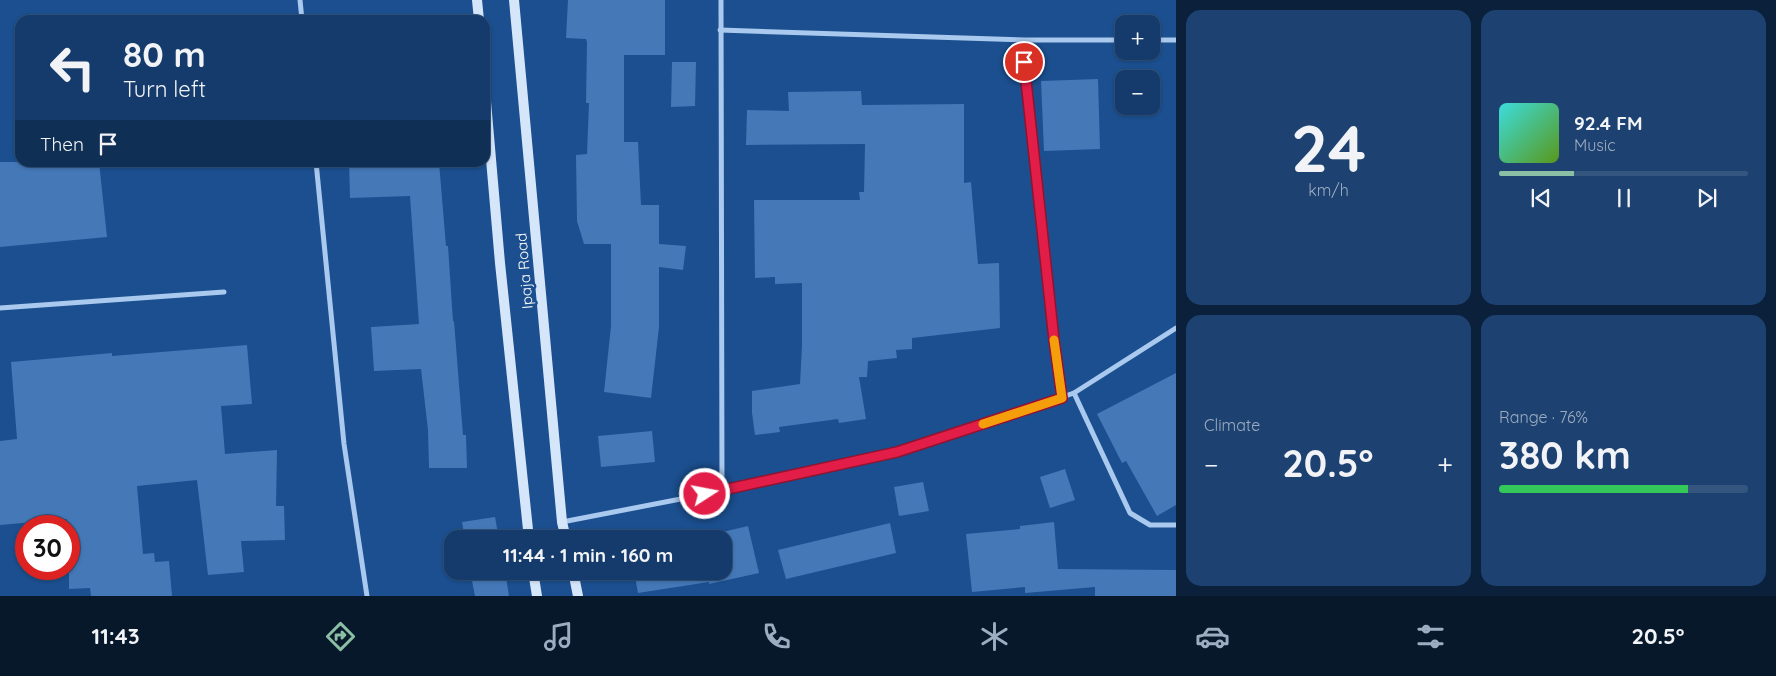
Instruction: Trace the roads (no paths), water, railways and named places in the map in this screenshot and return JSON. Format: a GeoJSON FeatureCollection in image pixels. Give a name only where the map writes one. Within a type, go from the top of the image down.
{"type":"FeatureCollection","features":[{"type":"Feature","properties":{"kind":"main road"},"geometry":{"type":"LineString","coordinates":[[477,0],[478,15]]}},
{"type":"Feature","properties":{"kind":"main road","name":"Ipaja Road"},"geometry":{"type":"LineString","coordinates":[[514,0],[564,530]]}},
{"type":"Feature","properties":{"kind":"main road","name":"Ipaja Road"},"geometry":{"type":"LineString","coordinates":[[490,147],[528,530]]}},
{"type":"Feature","properties":{"kind":"main road"},"geometry":{"type":"LineString","coordinates":[[534,580],[537,596]]}},
{"type":"Feature","properties":{"kind":"main road"},"geometry":{"type":"LineString","coordinates":[[575,580],[578,596]]}},
{"type":"Feature","properties":{"kind":"street"},"geometry":{"type":"LineString","coordinates":[[300,0],[302,15]]}},
{"type":"Feature","properties":{"kind":"street"},"geometry":{"type":"LineString","coordinates":[[721,0],[722,491]]}},
{"type":"Feature","properties":{"kind":"street"},"geometry":{"type":"LineString","coordinates":[[720,30],[1025,40],[1115,40]]}},
{"type":"Feature","properties":{"kind":"street"},"geometry":{"type":"LineString","coordinates":[[1160,40],[1176,40]]}},
{"type":"Feature","properties":{"kind":"street"},"geometry":{"type":"LineString","coordinates":[[316,167],[344,444],[367,596]]}},
{"type":"Feature","properties":{"kind":"street"},"geometry":{"type":"LineString","coordinates":[[0,308],[224,292]]}},
{"type":"Feature","properties":{"kind":"street"},"geometry":{"type":"LineString","coordinates":[[562,522],[722,491],[897,452],[1074,393],[1176,328]]}},
{"type":"Feature","properties":{"kind":"street"},"geometry":{"type":"LineString","coordinates":[[1074,393],[1130,513],[1150,525],[1176,525]]}},
{"type":"Feature","properties":{"kind":"lane"},"geometry":{"type":"LineString","coordinates":[[1025,40],[1025,72],[1062,398]]}}]}
